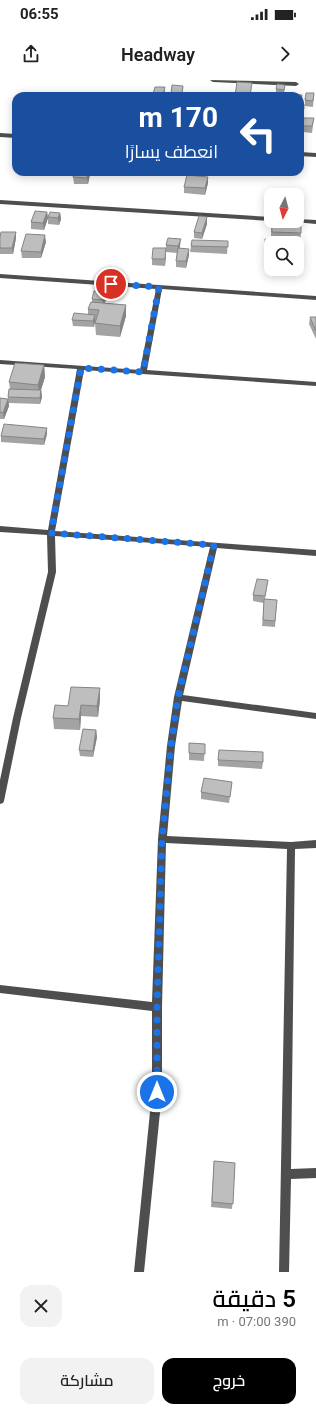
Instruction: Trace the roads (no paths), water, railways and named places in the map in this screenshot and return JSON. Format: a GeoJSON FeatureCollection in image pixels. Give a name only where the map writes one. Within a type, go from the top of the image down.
{"type":"FeatureCollection","features":[{"type":"Feature","properties":{"kind":"street"},"geometry":{"type":"LineString","coordinates":[[212,80],[296,84]]}},
{"type":"Feature","properties":{"kind":"street"},"geometry":{"type":"LineString","coordinates":[[0,135],[12,136]]}},
{"type":"Feature","properties":{"kind":"street"},"geometry":{"type":"LineString","coordinates":[[304,154],[316,155]]}},
{"type":"Feature","properties":{"kind":"street"},"geometry":{"type":"LineString","coordinates":[[0,202],[264,219]]}},
{"type":"Feature","properties":{"kind":"street"},"geometry":{"type":"LineString","coordinates":[[304,221],[316,222]]}},
{"type":"Feature","properties":{"kind":"street"},"geometry":{"type":"LineString","coordinates":[[0,276],[316,298]]}},
{"type":"Feature","properties":{"kind":"street"},"geometry":{"type":"LineString","coordinates":[[143,372],[159,287]]}},
{"type":"Feature","properties":{"kind":"street"},"geometry":{"type":"LineString","coordinates":[[0,362],[316,384]]}},
{"type":"Feature","properties":{"kind":"street"},"geometry":{"type":"LineString","coordinates":[[0,801],[17,718],[52,572],[51,533],[81,368]]}},
{"type":"Feature","properties":{"kind":"street"},"geometry":{"type":"LineString","coordinates":[[0,529],[316,553]]}},
{"type":"Feature","properties":{"kind":"street"},"geometry":{"type":"LineString","coordinates":[[139,1272],[157,1092],[157,1007],[162,839],[171,746],[178,697],[214,545]]}},
{"type":"Feature","properties":{"kind":"street"},"geometry":{"type":"LineString","coordinates":[[178,697],[316,716]]}},
{"type":"Feature","properties":{"kind":"street"},"geometry":{"type":"LineString","coordinates":[[162,839],[291,846],[316,844]]}},
{"type":"Feature","properties":{"kind":"street"},"geometry":{"type":"LineString","coordinates":[[284,1272],[291,846]]}},
{"type":"Feature","properties":{"kind":"street"},"geometry":{"type":"LineString","coordinates":[[0,989],[157,1007]]}},
{"type":"Feature","properties":{"kind":"street"},"geometry":{"type":"LineString","coordinates":[[286,1174],[316,1173]]}}]}
